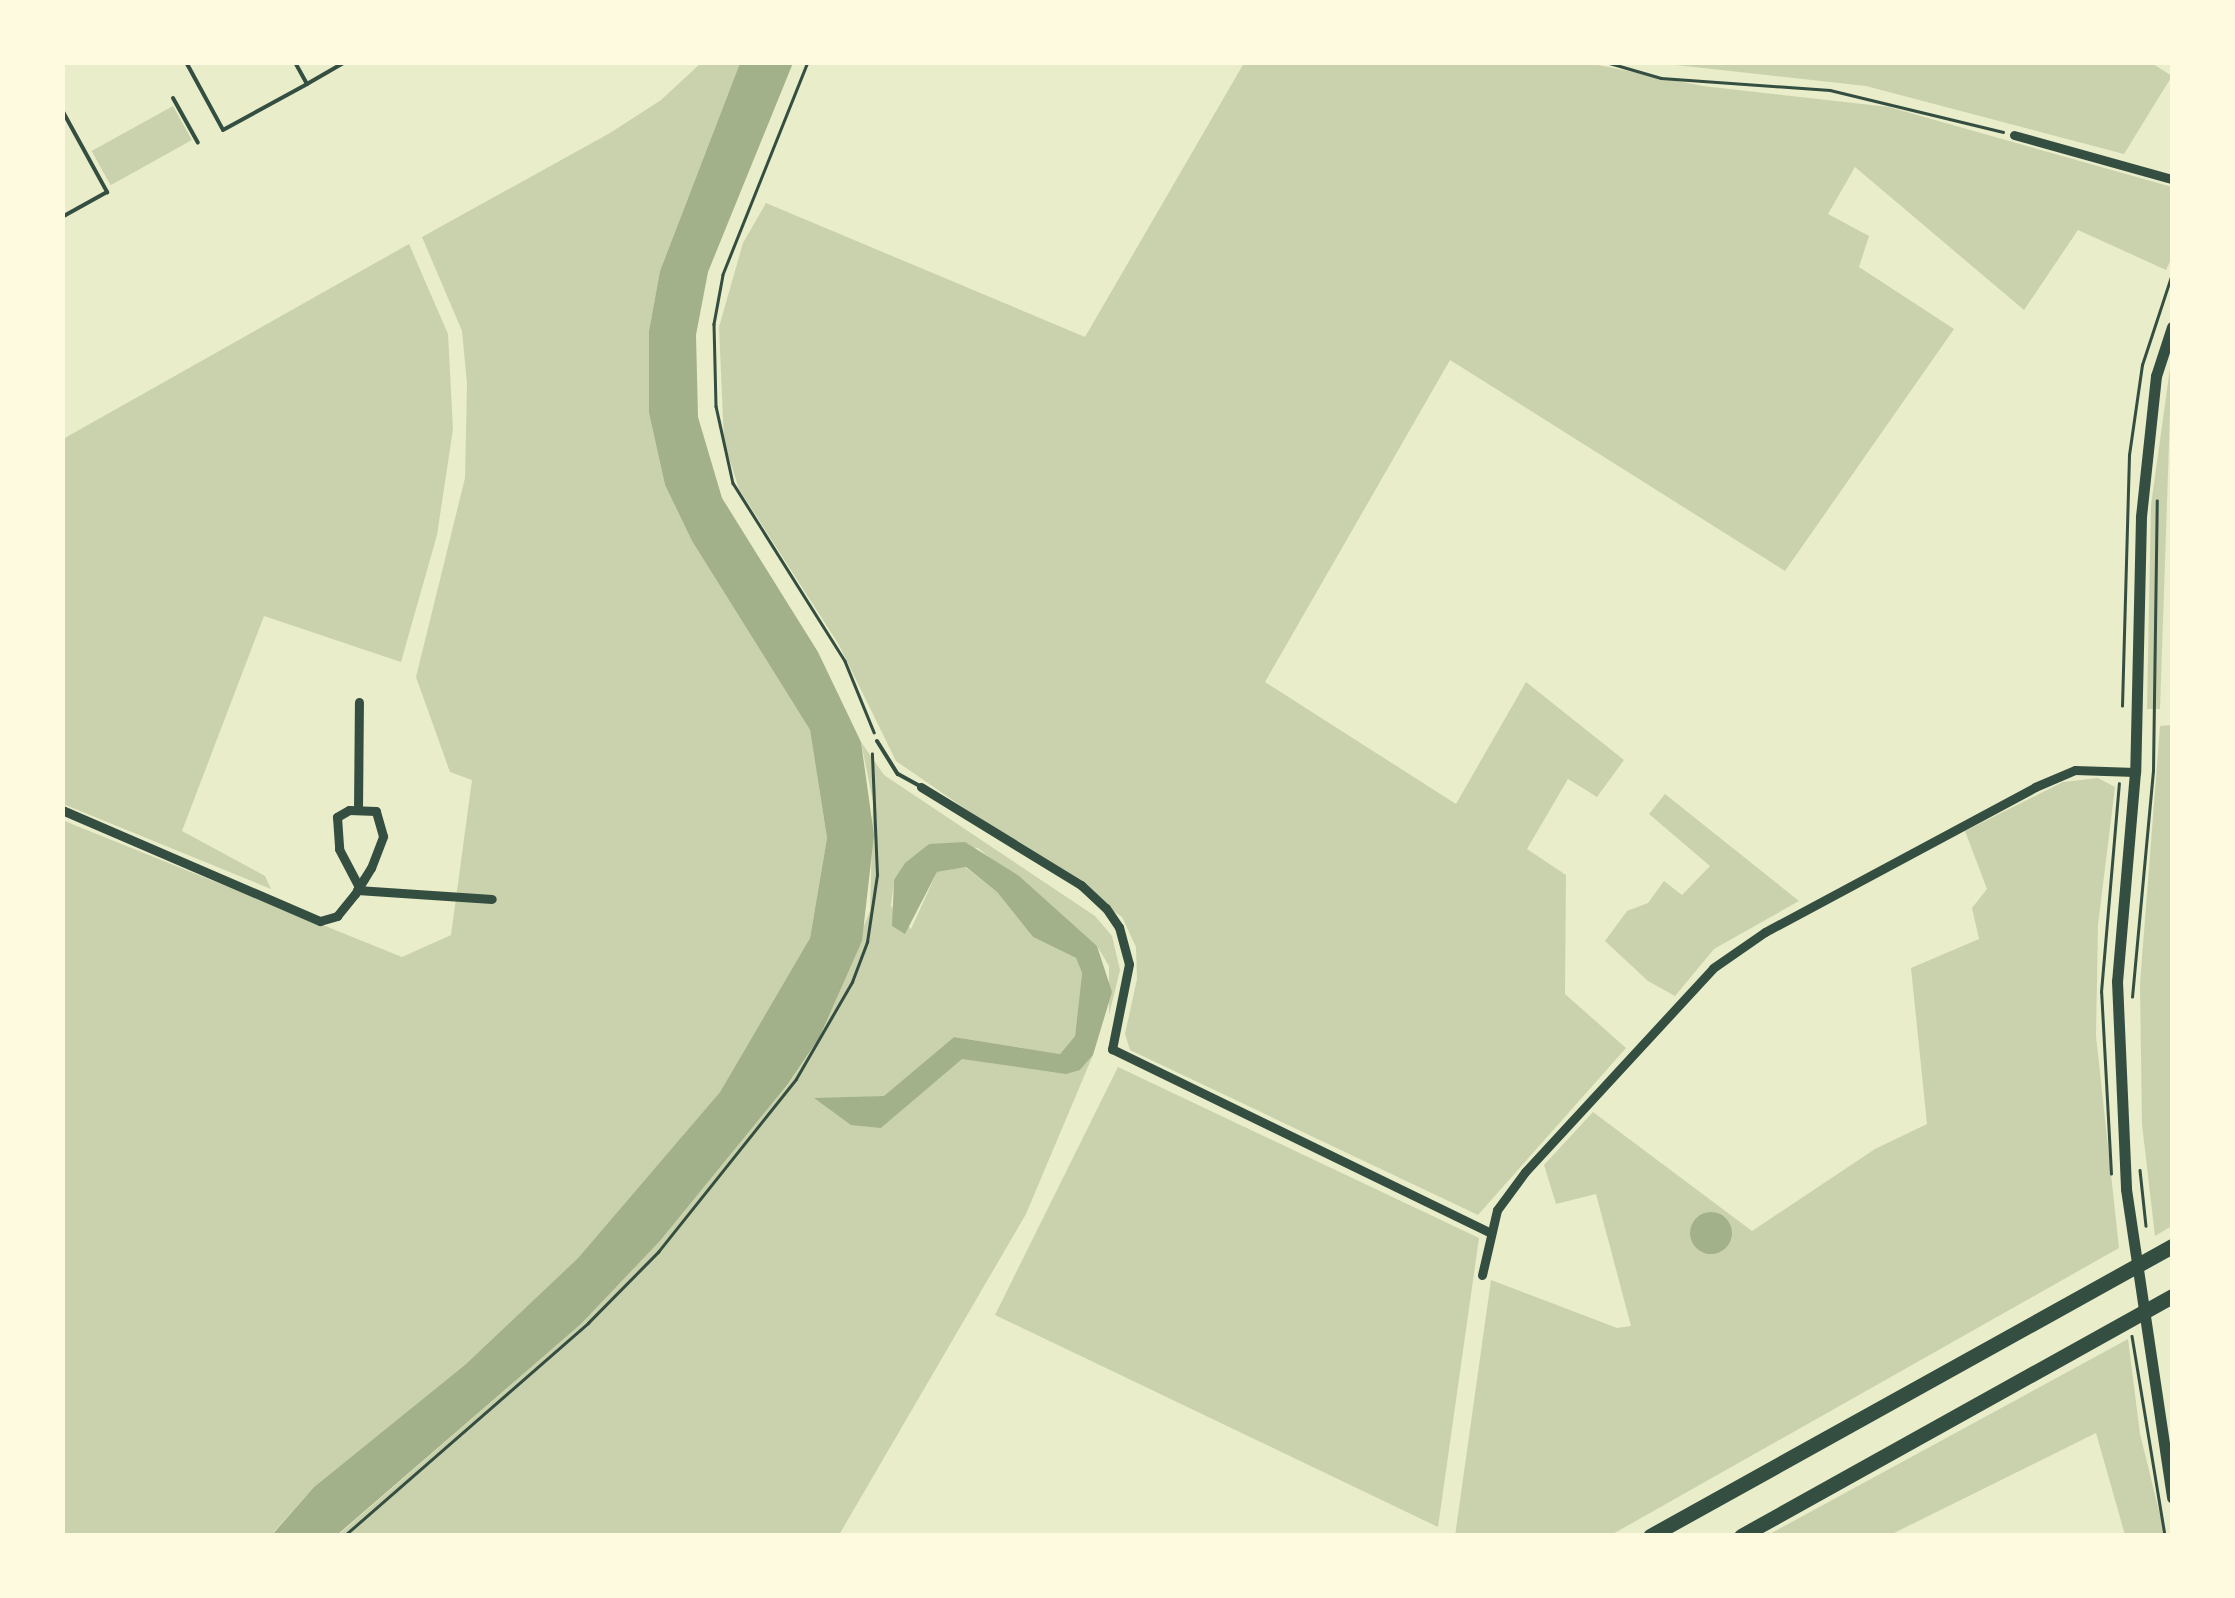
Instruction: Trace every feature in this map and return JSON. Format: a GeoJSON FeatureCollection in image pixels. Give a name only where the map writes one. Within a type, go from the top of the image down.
{"type":"FeatureCollection","features":[{"type":"Feature","properties":{"kind":"highway"},"geometry":{"type":"LineString","coordinates":[[1650,1536],[2172,1246]]}},
{"type":"Feature","properties":{"kind":"highway"},"geometry":{"type":"LineString","coordinates":[[1742,1536],[2172,1296]]}},
{"type":"Feature","properties":{"kind":"main road"},"geometry":{"type":"LineString","coordinates":[[2172,327],[2156,376],[2142,517],[2135,772],[2117,981],[2126,1189],[2172,1498]]}},
{"type":"Feature","properties":{"kind":"street"},"geometry":{"type":"LineString","coordinates":[[2014,135],[2172,179]]}},
{"type":"Feature","properties":{"kind":"street"},"geometry":{"type":"LineString","coordinates":[[358,810],[359,702]]}},
{"type":"Feature","properties":{"kind":"street"},"geometry":{"type":"LineString","coordinates":[[1482,1275],[1488,1232],[1525,1172],[1713,968],[1742,947],[2035,787],[2075,770],[2135,772]]}},
{"type":"Feature","properties":{"kind":"street"},"geometry":{"type":"LineString","coordinates":[[921,787],[1081,886],[1112,917],[1129,964],[1112,1049],[1488,1232]]}},
{"type":"Feature","properties":{"kind":"street"},"geometry":{"type":"LineString","coordinates":[[62,810],[320,921],[337,916],[358,889],[379,850],[383,823],[380,812],[342,812],[336,828],[338,849],[358,889]]}},
{"type":"Feature","properties":{"kind":"street"},"geometry":{"type":"LineString","coordinates":[[358,889],[492,899]]}},
{"type":"Feature","properties":{"kind":"lane"},"geometry":{"type":"LineString","coordinates":[[186,62],[222,130],[346,62]]}},
{"type":"Feature","properties":{"kind":"lane"},"geometry":{"type":"LineString","coordinates":[[295,62],[306,84]]}},
{"type":"Feature","properties":{"kind":"lane"},"geometry":{"type":"LineString","coordinates":[[326,62],[330,70]]}},
{"type":"Feature","properties":{"kind":"lane"},"geometry":{"type":"LineString","coordinates":[[173,98],[198,143]]}},
{"type":"Feature","properties":{"kind":"lane"},"geometry":{"type":"LineString","coordinates":[[62,110],[107,192],[62,217]]}},
{"type":"Feature","properties":{"kind":"lane"},"geometry":{"type":"LineString","coordinates":[[877,740],[898,774],[921,787]]}},
{"type":"Feature","properties":{"kind":"path"},"geometry":{"type":"LineString","coordinates":[[344,1536],[588,1323],[658,1252],[796,1079],[835,1015],[867,942],[877,875],[877,740],[845,661],[733,483],[716,406],[714,324],[723,275],[808,62]]}},
{"type":"Feature","properties":{"kind":"path"},"geometry":{"type":"LineString","coordinates":[[1606,62],[1662,78],[1830,90],[2014,135]]}},
{"type":"Feature","properties":{"kind":"path"},"geometry":{"type":"LineString","coordinates":[[2122,713],[2129,456],[2142,365],[2172,274]]}},
{"type":"Feature","properties":{"kind":"path"},"geometry":{"type":"LineString","coordinates":[[2112,1180],[2101,974],[2121,772]]}},
{"type":"Feature","properties":{"kind":"path"},"geometry":{"type":"LineString","coordinates":[[2130,1324],[2165,1536]]}},
{"type":"Feature","properties":{"kind":"shaded area"},"geometry":{"type":"Polygon","coordinates":[[[1583,62],[1703,86],[1889,107],[2172,187],[2172,257],[2166,270],[2078,230],[2024,310],[1855,167],[1828,214],[1869,236],[1859,267],[1954,329],[1785,571],[1450,360],[1265,682],[1456,804],[1526,682],[1624,760],[1597,797],[1568,779],[1527,849],[1566,875],[1565,994],[1626,1048],[1478,1215],[1130,1050],[1125,1034],[1137,979],[1136,947],[1122,917],[896,761],[839,645],[739,489],[724,442],[719,327],[743,243],[766,203],[1085,337],[1244,63],[1583,62]]]}},
{"type":"Feature","properties":{"kind":"shaded area"},"geometry":{"type":"Polygon","coordinates":[[[2150,62],[2172,76],[2124,154],[1866,86],[1658,63],[2150,62]]]}},
{"type":"Feature","properties":{"kind":"shaded area"},"geometry":{"type":"Polygon","coordinates":[[[701,63],[740,63],[660,271],[649,332],[649,413],[665,485],[692,541],[810,730],[827,838],[810,938],[720,1092],[578,1258],[466,1364],[314,1487],[271,1535],[63,1535],[62,820],[402,957],[451,935],[472,780],[450,772],[416,677],[465,478],[467,384],[462,331],[422,237],[610,133],[661,100],[701,63]]]}},
{"type":"Feature","properties":{"kind":"shaded area"},"geometry":{"type":"Polygon","coordinates":[[[740,63],[793,63],[708,272],[696,335],[698,417],[722,498],[818,652],[861,742],[874,835],[862,941],[819,1038],[788,1084],[660,1241],[581,1324],[337,1535],[271,1536],[314,1487],[466,1364],[578,1258],[720,1092],[810,938],[827,838],[810,730],[692,541],[665,485],[649,413],[649,331],[660,271],[740,63]]]}},
{"type":"Feature","properties":{"kind":"shaded area"},"geometry":{"type":"Polygon","coordinates":[[[173,106],[192,140],[111,185],[92,151],[173,106]]]}},
{"type":"Feature","properties":{"kind":"shaded area"},"geometry":{"type":"Polygon","coordinates":[[[409,244],[448,334],[453,429],[437,535],[401,662],[264,616],[182,831],[265,876],[271,889],[63,804],[63,439],[409,244]]]}},
{"type":"Feature","properties":{"kind":"shaded area"},"geometry":{"type":"Polygon","coordinates":[[[2172,354],[2160,709],[2147,709],[2151,505],[2172,354]]]}},
{"type":"Feature","properties":{"kind":"shaded area"},"geometry":{"type":"Polygon","coordinates":[[[2172,725],[2172,1226],[2155,1236],[2142,1124],[2140,984],[2160,726],[2172,725]]]}},
{"type":"Feature","properties":{"kind":"shaded area"},"geometry":{"type":"Polygon","coordinates":[[[861,742],[884,775],[1095,916],[1112,936],[1120,970],[1109,1015],[1109,966],[1097,946],[978,848],[929,844],[894,880],[891,906],[911,929],[937,872],[965,867],[997,892],[1033,937],[1076,958],[1082,973],[1075,1036],[1060,1054],[954,1037],[885,1096],[816,1100],[881,1128],[962,1058],[1080,1070],[1093,1055],[1026,1214],[839,1535],[337,1536],[581,1324],[660,1241],[790,1082],[819,1038],[870,911],[873,802],[861,742]]]}},
{"type":"Feature","properties":{"kind":"shaded area"},"geometry":{"type":"Polygon","coordinates":[[[2098,778],[2115,787],[2098,925],[2096,1036],[2119,1248],[1611,1535],[1455,1536],[1491,1280],[1617,1328],[1631,1326],[1596,1194],[1556,1204],[1544,1165],[1593,1112],[1752,1231],[1875,1149],[1927,1124],[1911,968],[1979,939],[1972,908],[1987,889],[1965,831],[2063,782],[2098,778]]]}},
{"type":"Feature","properties":{"kind":"shaded area"},"geometry":{"type":"Polygon","coordinates":[[[1665,794],[1799,901],[1714,949],[1675,996],[1648,981],[1605,941],[1627,911],[1648,903],[1664,881],[1682,895],[1710,866],[1649,814],[1665,794]]]}},
{"type":"Feature","properties":{"kind":"shaded area"},"geometry":{"type":"Polygon","coordinates":[[[965,842],[1019,876],[1097,946],[1112,992],[1093,1055],[1080,1070],[1066,1074],[962,1059],[881,1128],[851,1125],[814,1098],[884,1096],[954,1037],[1060,1054],[1075,1036],[1082,973],[1076,958],[1033,937],[997,892],[966,867],[937,872],[905,934],[892,926],[894,880],[905,863],[929,844],[965,842]]]}},
{"type":"Feature","properties":{"kind":"shaded area"},"geometry":{"type":"Polygon","coordinates":[[[1118,1067],[1479,1238],[1438,1527],[995,1315],[1118,1067]]]}},
{"type":"Feature","properties":{"kind":"shaded area"},"geometry":{"type":"Polygon","coordinates":[[[1711,1212],[1726,1218],[1732,1233],[1726,1248],[1711,1254],[1696,1248],[1690,1233],[1696,1218],[1711,1212]]]}},
{"type":"Feature","properties":{"kind":"shaded area"},"geometry":{"type":"Polygon","coordinates":[[[2128,1339],[2140,1434],[2165,1535],[2125,1535],[2096,1433],[1890,1535],[1766,1536],[2128,1339]]]}}]}
